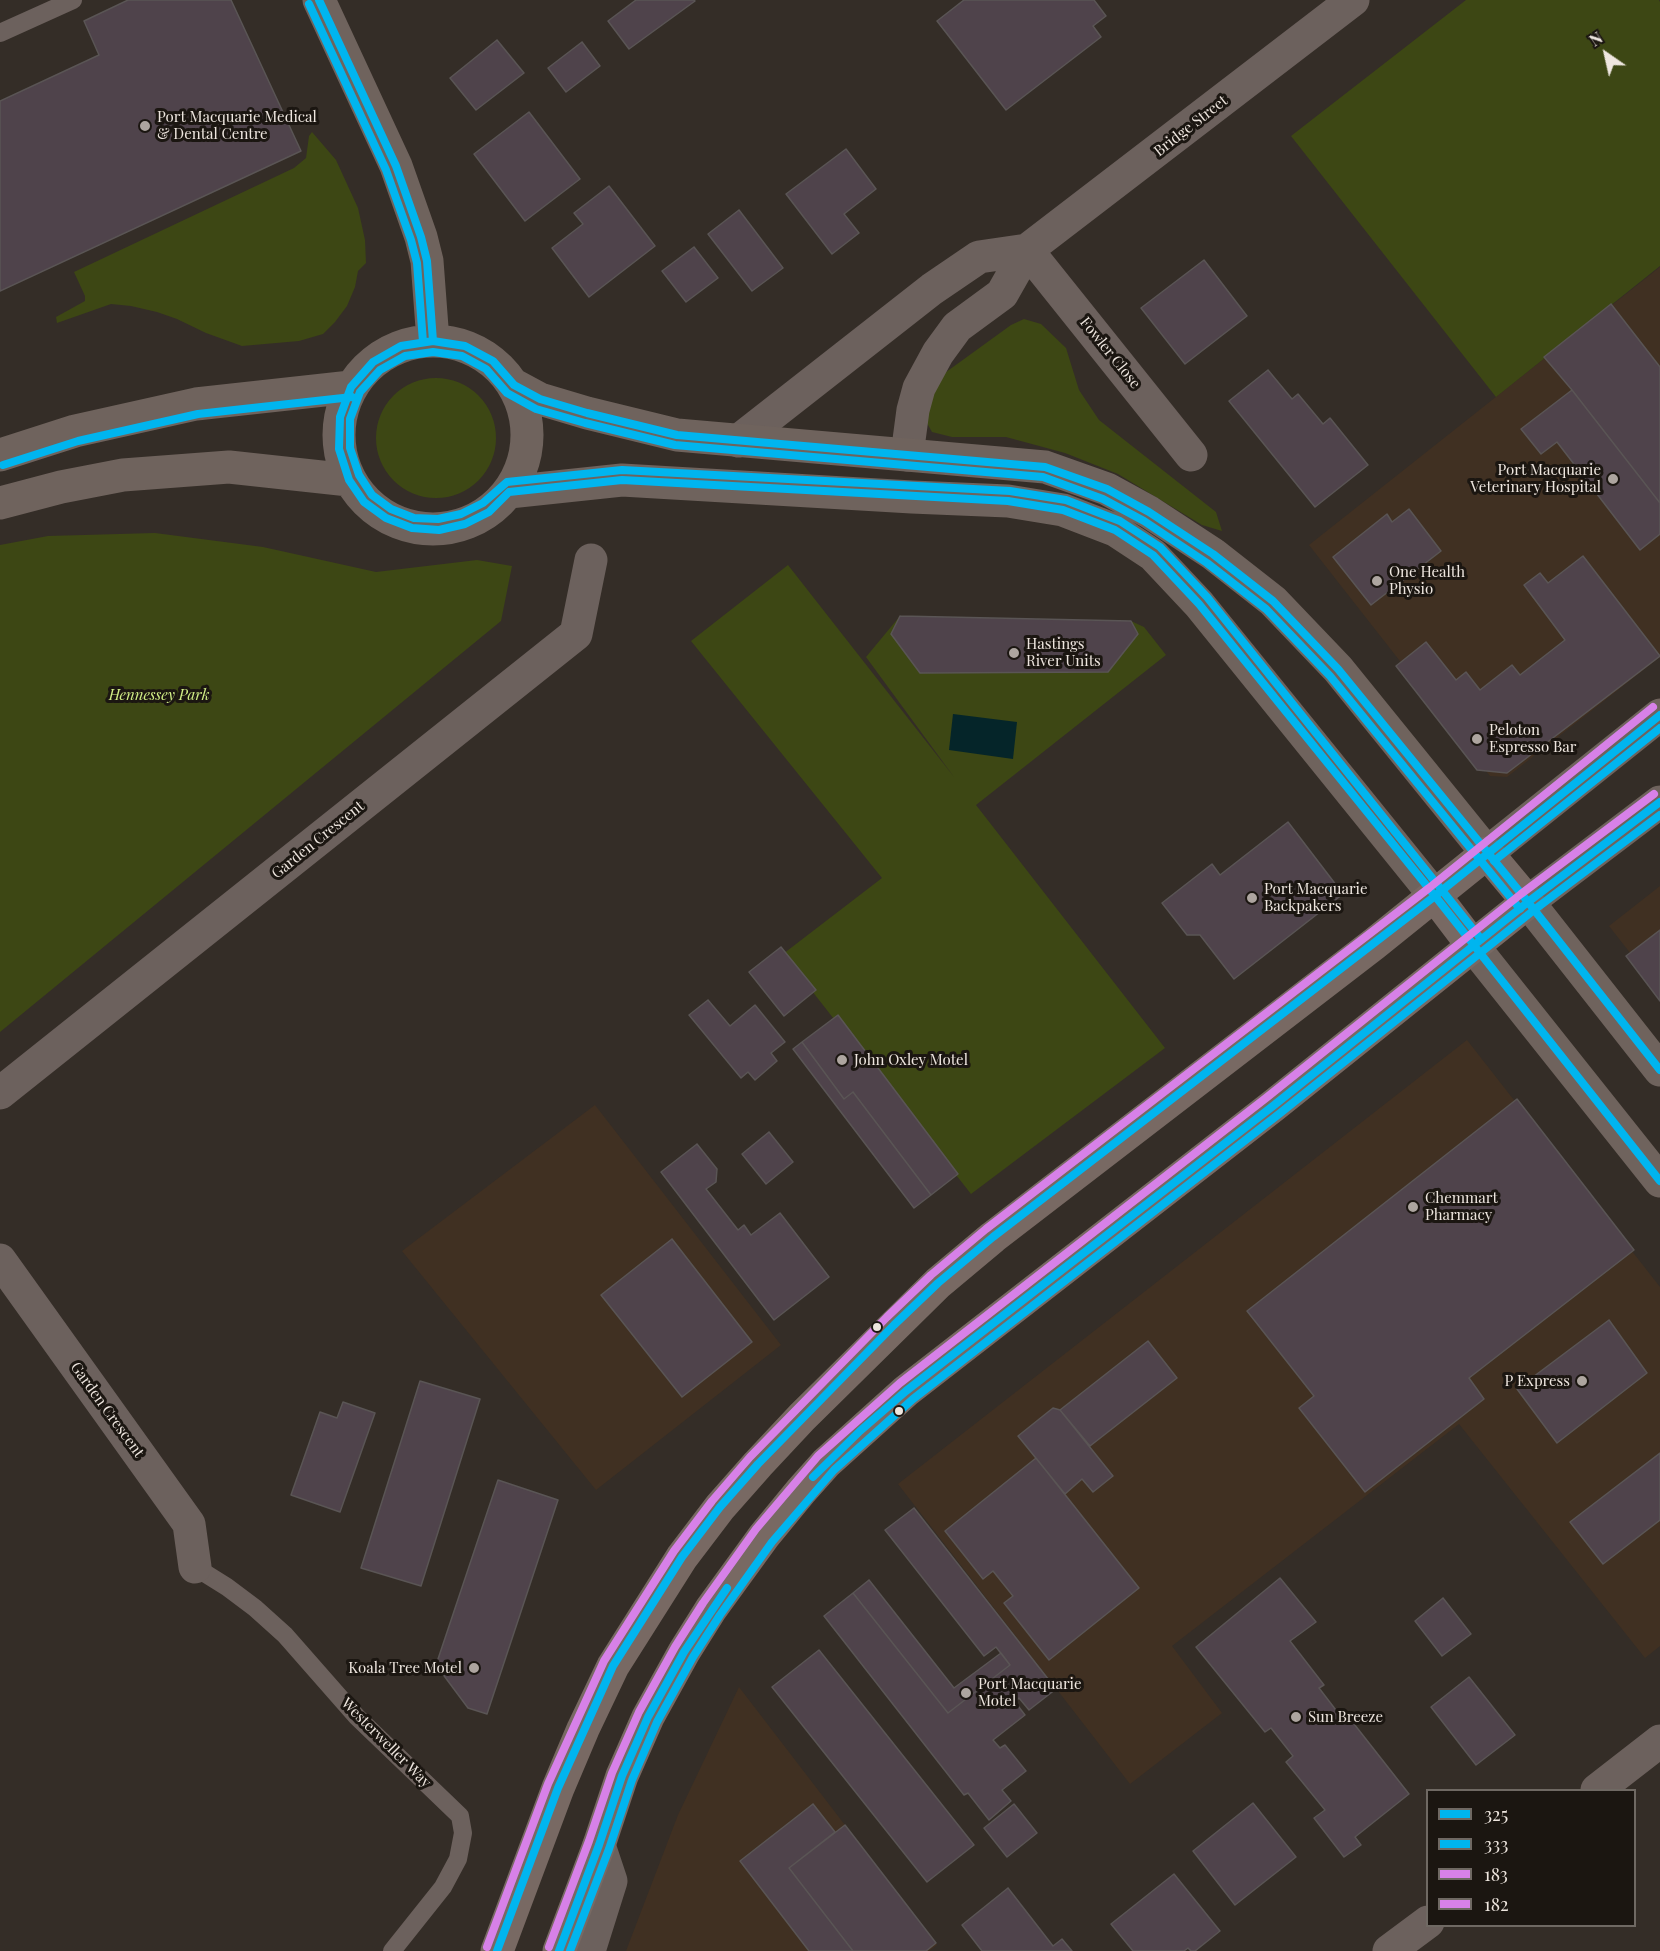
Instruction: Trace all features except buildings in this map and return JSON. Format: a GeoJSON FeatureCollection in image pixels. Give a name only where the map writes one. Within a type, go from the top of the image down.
{"type":"FeatureCollection","features":[{"type":"Feature","properties":{"kind":"main road"},"geometry":{"type":"LineString","coordinates":[[319,0],[396,166],[421,237],[427,261],[433,340]]}},
{"type":"Feature","properties":{"kind":"main road"},"geometry":{"type":"LineString","coordinates":[[433,340],[465,346],[493,361],[514,385],[523,405],[528,428],[526,451],[520,473],[508,492],[489,512],[465,524],[439,530],[412,528],[386,518],[364,502],[349,480],[339,449],[339,417],[351,387],[373,362],[401,346],[433,340]]}},
{"type":"Feature","properties":{"kind":"main road"},"geometry":{"type":"LineString","coordinates":[[514,385],[540,399],[587,414],[677,435],[1045,467],[1107,489],[1149,512],[1213,554],[1273,601],[1338,669],[1528,902],[1660,1070]]}},
{"type":"Feature","properties":{"kind":"main road"},"geometry":{"type":"LineString","coordinates":[[3,447],[196,404],[351,387]]}},
{"type":"Feature","properties":{"kind":"main road"},"geometry":{"type":"LineString","coordinates":[[0,503],[61,487],[123,475],[229,467],[349,480]]}},
{"type":"Feature","properties":{"kind":"main road"},"geometry":{"type":"LineString","coordinates":[[508,492],[622,480],[1008,501],[1063,510],[1114,530],[1153,555],[1199,604],[1435,896],[1660,1182]]}},
{"type":"Feature","properties":{"kind":"main road"},"geometry":{"type":"LineString","coordinates":[[497,1951],[558,1788],[613,1666],[682,1557],[750,1472],[825,1394],[947,1276],[993,1237],[1435,896],[1660,715]]}},
{"type":"Feature","properties":{"kind":"main road"},"geometry":{"type":"LineString","coordinates":[[559,1951],[626,1766],[648,1717],[711,1609],[764,1536],[826,1463],[906,1391],[1273,1106],[1528,902],[1660,802]]}},
{"type":"Feature","properties":{"kind":"street","name":"Bridge Street"},"geometry":{"type":"LineString","coordinates":[[907,455],[913,410],[919,388],[938,353],[957,327],[1002,294],[1028,250],[1353,0]]}},
{"type":"Feature","properties":{"kind":"street","name":"Bridge Street"},"geometry":{"type":"LineString","coordinates":[[738,441],[932,289],[979,257],[1028,250]]}},
{"type":"Feature","properties":{"kind":"street","name":"Fowler Close"},"geometry":{"type":"LineString","coordinates":[[1028,250],[1191,455]]}},
{"type":"Feature","properties":{"kind":"street","name":"Garden Crescent"},"geometry":{"type":"LineString","coordinates":[[0,1093],[576,634],[591,560]]}},
{"type":"Feature","properties":{"kind":"street","name":"Garden Crescent"},"geometry":{"type":"LineString","coordinates":[[0,1260],[189,1524],[195,1568]]}},
{"type":"Feature","properties":{"kind":"street"},"geometry":{"type":"LineString","coordinates":[[1600,1789],[1660,1741]]}},
{"type":"Feature","properties":{"kind":"street"},"geometry":{"type":"LineString","coordinates":[[589,1951],[611,1881],[599,1845]]}},
{"type":"Feature","properties":{"kind":"street"},"geometry":{"type":"LineString","coordinates":[[1389,1951],[1426,1923]]}},
{"type":"Feature","properties":{"kind":"lane"},"geometry":{"type":"LineString","coordinates":[[0,33],[73,0]]}},
{"type":"Feature","properties":{"kind":"lane","name":"Westerweller Way"},"geometry":{"type":"LineString","coordinates":[[195,1568],[227,1587],[285,1635],[357,1717],[460,1816],[463,1833],[458,1859],[443,1887],[392,1951]]}},
{"type":"Feature","properties":{"kind":"shaded area"},"geometry":{"type":"Polygon","coordinates":[[[1660,267],[1660,657],[1507,777],[1490,776],[1309,545],[1660,267]]]}},
{"type":"Feature","properties":{"kind":"shaded area"},"geometry":{"type":"Polygon","coordinates":[[[1660,886],[1660,991],[1609,926],[1660,886]]]}},
{"type":"Feature","properties":{"kind":"shaded area"},"geometry":{"type":"Polygon","coordinates":[[[1467,1040],[1660,1287],[1660,1646],[1645,1658],[1459,1424],[1172,1646],[1222,1713],[1130,1784],[898,1484],[1467,1040]]]}},
{"type":"Feature","properties":{"kind":"shaded area"},"geometry":{"type":"Polygon","coordinates":[[[595,1105],[781,1345],[596,1490],[402,1251],[595,1105]]]}},
{"type":"Feature","properties":{"kind":"shaded area"},"geometry":{"type":"Polygon","coordinates":[[[739,1687],[937,1945],[929,1951],[626,1951],[678,1815],[739,1687]]]}},
{"type":"Feature","properties":{"kind":"green space"},"geometry":{"type":"Polygon","coordinates":[[[1466,0],[1659,0],[1660,2],[1660,266],[1496,397],[1291,136],[1466,0]]]}},
{"type":"Feature","properties":{"kind":"green space"},"geometry":{"type":"Polygon","coordinates":[[[312,132],[336,160],[358,208],[365,240],[366,263],[358,271],[355,287],[347,306],[323,334],[299,341],[242,346],[157,312],[111,304],[57,323],[56,317],[85,301],[74,272],[294,168],[306,158],[309,136],[312,132]]]}},
{"type":"Feature","properties":{"kind":"green space"},"geometry":{"type":"Polygon","coordinates":[[[1024,319],[1041,324],[1066,348],[1079,390],[1099,420],[1216,512],[1222,531],[1202,525],[1118,474],[1065,453],[1006,437],[952,437],[932,432],[923,416],[942,375],[1011,325],[1024,319]]]}},
{"type":"Feature","properties":{"kind":"green space"},"geometry":{"type":"Polygon","coordinates":[[[436,378],[459,382],[479,395],[492,415],[496,438],[492,461],[479,481],[459,494],[436,498],[413,494],[393,481],[380,461],[376,438],[380,415],[393,395],[413,382],[436,378]]]}},
{"type":"Feature","properties":{"kind":"green space","name":"Hennessey Park"},"geometry":{"type":"Polygon","coordinates":[[[155,533],[263,547],[376,572],[477,560],[512,566],[501,621],[0,1032],[0,545],[48,536],[155,533]]]}},
{"type":"Feature","properties":{"kind":"green space"},"geometry":{"type":"Polygon","coordinates":[[[788,565],[954,777],[866,657],[900,616],[891,634],[920,673],[1108,672],[1138,634],[1131,621],[1144,627],[1166,655],[976,805],[1165,1048],[971,1194],[783,954],[882,878],[691,641],[788,565]]]}},
{"type":"Feature","properties":{"kind":"water"},"geometry":{"type":"Polygon","coordinates":[[[953,714],[1017,722],[1013,759],[949,750],[953,714]]]}},
{"type":"Feature","properties":{"kind":"transit line","name":"325"},"geometry":{"type":"LineString","coordinates":[[319,0],[396,166],[421,237],[427,261],[433,341]]}},
{"type":"Feature","properties":{"kind":"transit line","name":"333"},"geometry":{"type":"LineString","coordinates":[[309,4],[386,170],[411,240],[417,263],[423,342]]}},
{"type":"Feature","properties":{"kind":"transit line","name":"325"},"geometry":{"type":"LineString","coordinates":[[1660,1070],[1528,902],[1338,669],[1273,601],[1213,554],[1149,512],[1107,489],[1045,467],[677,435],[540,399],[514,385],[493,361],[465,346],[433,341],[401,346],[373,362],[351,387],[340,417],[339,449],[349,480],[364,502],[386,518],[412,528],[439,530],[465,524],[489,512],[509,492],[622,480],[1008,501],[1063,510],[1115,530],[1153,555],[1199,604],[1435,896],[1660,1181]]}},
{"type":"Feature","properties":{"kind":"transit line","name":"333"},"geometry":{"type":"LineString","coordinates":[[1481,939],[1207,597],[1160,547],[1120,521],[1066,500],[1010,491],[622,470],[507,482],[483,503],[461,514],[438,519],[414,518],[391,509],[372,495],[359,475],[350,448],[350,419],[360,392],[380,370],[405,356],[433,352],[462,356],[486,369],[507,393],[536,409],[675,445],[1043,477],[1103,499],[1144,521],[1207,563],[1266,609],[1330,676],[1520,909]]}},
{"type":"Feature","properties":{"kind":"transit line","name":"333"},"geometry":{"type":"LineString","coordinates":[[3,465],[78,441],[198,414],[352,397]]}},
{"type":"Feature","properties":{"kind":"transit line","name":"183"},"geometry":{"type":"LineString","coordinates":[[487,1947],[548,1784],[604,1661],[674,1551],[712,1501],[750,1457],[887,1317],[931,1275],[986,1229],[1429,888],[1653,707]]}},
{"type":"Feature","properties":{"kind":"transit line","name":"325"},"geometry":{"type":"LineString","coordinates":[[497,1951],[558,1788],[613,1666],[682,1557],[720,1507],[758,1464],[894,1325],[938,1283],[993,1237],[1435,896],[1660,715]]}},
{"type":"Feature","properties":{"kind":"transit line","name":"333"},"geometry":{"type":"LineString","coordinates":[[1494,861],[1660,728]]}},
{"type":"Feature","properties":{"kind":"transit line","name":"182"},"geometry":{"type":"LineString","coordinates":[[549,1947],[612,1773],[639,1712],[675,1647],[703,1603],[756,1529],[818,1456],[900,1383],[1266,1098],[1521,894],[1654,794]]}},
{"type":"Feature","properties":{"kind":"transit line","name":"325"},"geometry":{"type":"LineString","coordinates":[[813,1477],[860,1431],[906,1391],[1273,1106],[1528,902],[1660,802]]}},
{"type":"Feature","properties":{"kind":"transit line","name":"333"},"geometry":{"type":"LineString","coordinates":[[570,1951],[609,1849],[632,1780],[657,1722],[693,1657],[720,1615],[772,1542],[834,1470],[913,1399],[1279,1114],[1534,910],[1660,815]]}},
{"type":"Feature","properties":{"kind":"transit line","name":"325"},"geometry":{"type":"LineString","coordinates":[[559,1951],[622,1776],[648,1717],[684,1652],[727,1588]]}},
{"type":"Feature","properties":{"kind":"place","name":"Port Macquarie Medical & Dental Centre"},"geometry":{"type":"Point","coordinates":[145,126]}},
{"type":"Feature","properties":{"kind":"place","name":"Port Macquarie Veterinary Hospital"},"geometry":{"type":"Point","coordinates":[1613,479]}},
{"type":"Feature","properties":{"kind":"place","name":"One Health Physio"},"geometry":{"type":"Point","coordinates":[1377,581]}},
{"type":"Feature","properties":{"kind":"place","name":"Hastings River Units"},"geometry":{"type":"Point","coordinates":[1014,653]}},
{"type":"Feature","properties":{"kind":"place","name":"Peloton Espresso Bar"},"geometry":{"type":"Point","coordinates":[1477,739]}},
{"type":"Feature","properties":{"kind":"place","name":"Port Macquarie Backpakers"},"geometry":{"type":"Point","coordinates":[1252,898]}},
{"type":"Feature","properties":{"kind":"place","name":"John Oxley Motel"},"geometry":{"type":"Point","coordinates":[842,1060]}},
{"type":"Feature","properties":{"kind":"place","name":"Chemmart Pharmacy"},"geometry":{"type":"Point","coordinates":[1413,1207]}},
{"type":"Feature","properties":{"kind":"place","name":"P Express"},"geometry":{"type":"Point","coordinates":[1582,1381]}},
{"type":"Feature","properties":{"kind":"place","name":"Koala Tree Motel"},"geometry":{"type":"Point","coordinates":[474,1668]}},
{"type":"Feature","properties":{"kind":"place","name":"Port Macquarie Motel"},"geometry":{"type":"Point","coordinates":[966,1693]}},
{"type":"Feature","properties":{"kind":"place","name":"Sun Breeze"},"geometry":{"type":"Point","coordinates":[1296,1717]}}]}
